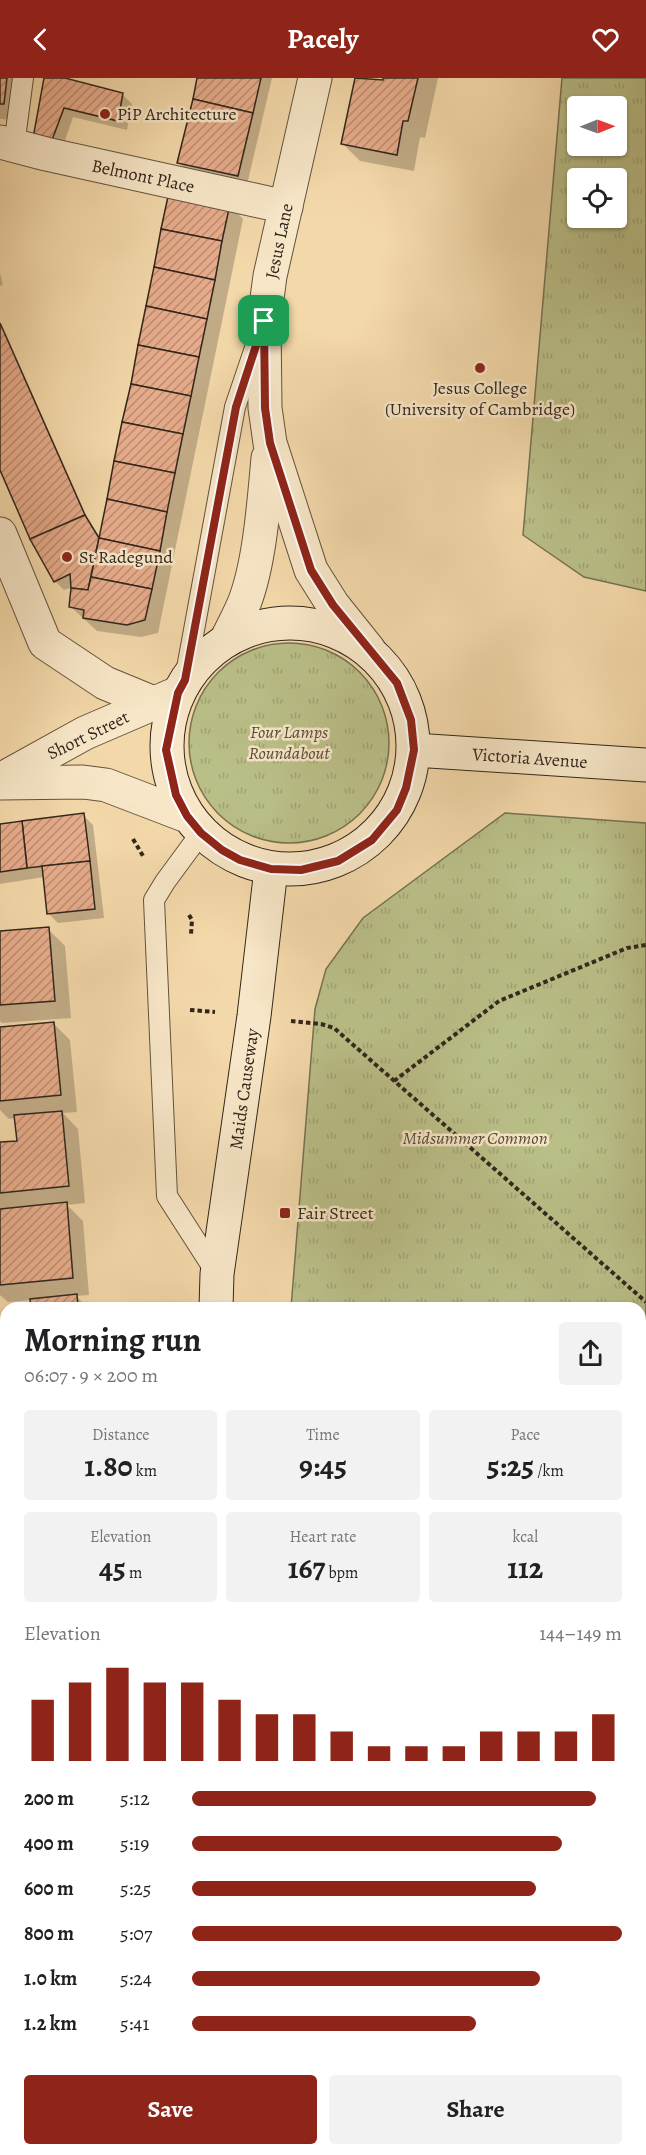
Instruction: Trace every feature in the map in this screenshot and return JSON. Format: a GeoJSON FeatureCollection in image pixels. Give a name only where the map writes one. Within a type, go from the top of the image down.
{"type":"FeatureCollection","features":[{"type":"Feature","properties":{"kind":"street","name":"Jesus Lane"},"geometry":{"type":"LineString","coordinates":[[315,78],[270,276],[264,321],[265,408],[270,443],[311,570],[333,605],[369,650]]}},
{"type":"Feature","properties":{"kind":"street","name":"Belmont Place"},"geometry":{"type":"LineString","coordinates":[[7,144],[286,207]]}},
{"type":"Feature","properties":{"kind":"street","name":"Jesus Lane"},"geometry":{"type":"LineString","coordinates":[[227,639],[245,601],[251,581],[264,507],[270,443]]}},
{"type":"Feature","properties":{"kind":"street"},"geometry":{"type":"LineString","coordinates":[[0,534],[45,643],[105,683],[173,692]]}},
{"type":"Feature","properties":{"kind":"street"},"geometry":{"type":"LineString","coordinates":[[301,622],[338,632],[369,650],[385,667],[397,683],[411,720],[414,750],[406,788],[397,810],[372,840],[338,861],[301,870],[271,869],[240,860],[222,850],[194,825],[176,795],[166,750],[173,692],[197,664],[227,639],[256,627],[301,622]]}},
{"type":"Feature","properties":{"kind":"street","name":"Short Street"},"geometry":{"type":"LineString","coordinates":[[0,782],[85,733],[173,692]]}},
{"type":"Feature","properties":{"kind":"street","name":"Victoria Avenue"},"geometry":{"type":"LineString","coordinates":[[414,750],[646,765]]}},
{"type":"Feature","properties":{"kind":"street","name":"Short Street"},"geometry":{"type":"LineString","coordinates":[[0,782],[83,782],[106,785],[194,825]]}},
{"type":"Feature","properties":{"kind":"street","name":"Maids Causeway"},"geometry":{"type":"LineString","coordinates":[[216,1302],[217,1274],[254,1016],[271,869]]}},
{"type":"Feature","properties":{"kind":"lane"},"geometry":{"type":"LineString","coordinates":[[7,144],[23,78]]}},
{"type":"Feature","properties":{"kind":"lane"},"geometry":{"type":"LineString","coordinates":[[173,692],[236,407],[264,321]]}},
{"type":"Feature","properties":{"kind":"lane"},"geometry":{"type":"LineString","coordinates":[[194,825],[154,900],[167,1196],[217,1274]]}},
{"type":"Feature","properties":{"kind":"path"},"geometry":{"type":"LineString","coordinates":[[394,1081],[500,1001],[627,948],[646,945]]}},
{"type":"Feature","properties":{"kind":"path"},"geometry":{"type":"LineString","coordinates":[[254,1016],[321,1024],[334,1028],[646,1302]]}},
{"type":"Feature","properties":{"kind":"green space"},"geometry":{"type":"Polygon","coordinates":[[[562,78],[646,78],[646,591],[584,577],[523,535],[562,78]]]}},
{"type":"Feature","properties":{"kind":"green space","name":"Four Lamps Roundabout"},"geometry":{"type":"Polygon","coordinates":[[[289,643],[308,645],[336,655],[366,680],[381,705],[387,724],[389,743],[387,762],[377,790],[352,820],[327,835],[308,841],[289,843],[270,841],[242,831],[212,806],[197,781],[191,762],[189,743],[191,724],[201,696],[226,666],[251,651],[270,645],[289,643]]]}},
{"type":"Feature","properties":{"kind":"green space","name":"Midsummer Common"},"geometry":{"type":"Polygon","coordinates":[[[505,813],[646,823],[646,1302],[291,1302],[315,1009],[326,969],[363,918],[505,813]]]}},
{"type":"Feature","properties":{"kind":"building"},"geometry":{"type":"Polygon","coordinates":[[[0,78],[7,78],[4,104],[0,104],[0,78]]]}},
{"type":"Feature","properties":{"kind":"building","name":"PiP Architecture"},"geometry":{"type":"Polygon","coordinates":[[[44,78],[65,78],[123,93],[118,121],[64,108],[52,140],[33,138],[44,78]]]}},
{"type":"Feature","properties":{"kind":"building"},"geometry":{"type":"Polygon","coordinates":[[[197,78],[261,78],[253,113],[193,99],[197,78]]]}},
{"type":"Feature","properties":{"kind":"building"},"geometry":{"type":"Polygon","coordinates":[[[355,78],[383,80],[383,78],[418,78],[408,121],[403,121],[397,155],[341,144],[355,78]]]}},
{"type":"Feature","properties":{"kind":"building"},"geometry":{"type":"Polygon","coordinates":[[[193,99],[253,113],[238,176],[177,163],[193,99]]]}},
{"type":"Feature","properties":{"kind":"building"},"geometry":{"type":"Polygon","coordinates":[[[169,192],[230,204],[222,241],[161,229],[169,192]]]}},
{"type":"Feature","properties":{"kind":"building"},"geometry":{"type":"Polygon","coordinates":[[[161,229],[222,241],[215,280],[154,267],[161,229]]]}},
{"type":"Feature","properties":{"kind":"building"},"geometry":{"type":"Polygon","coordinates":[[[154,267],[215,280],[207,319],[146,306],[154,267]]]}},
{"type":"Feature","properties":{"kind":"building"},"geometry":{"type":"Polygon","coordinates":[[[146,306],[207,319],[199,357],[138,345],[146,306]]]}},
{"type":"Feature","properties":{"kind":"building"},"geometry":{"type":"Polygon","coordinates":[[[0,323],[85,515],[30,539],[0,470],[0,323]]]}},
{"type":"Feature","properties":{"kind":"building"},"geometry":{"type":"Polygon","coordinates":[[[138,345],[199,357],[191,396],[131,384],[138,345]]]}},
{"type":"Feature","properties":{"kind":"building"},"geometry":{"type":"Polygon","coordinates":[[[131,384],[191,396],[183,434],[122,422],[131,384]]]}},
{"type":"Feature","properties":{"kind":"building"},"geometry":{"type":"Polygon","coordinates":[[[122,422],[183,434],[175,473],[114,461],[122,422]]]}},
{"type":"Feature","properties":{"kind":"building"},"geometry":{"type":"Polygon","coordinates":[[[114,461],[175,473],[167,512],[107,499],[114,461]]]}},
{"type":"Feature","properties":{"kind":"building"},"geometry":{"type":"Polygon","coordinates":[[[107,499],[167,512],[160,551],[99,538],[107,499]]]}},
{"type":"Feature","properties":{"kind":"building","name":"St Radegund"},"geometry":{"type":"Polygon","coordinates":[[[85,515],[99,538],[88,590],[71,588],[70,574],[54,582],[30,539],[85,515]]]}},
{"type":"Feature","properties":{"kind":"building"},"geometry":{"type":"Polygon","coordinates":[[[99,538],[160,551],[152,589],[91,577],[99,538]]]}},
{"type":"Feature","properties":{"kind":"building"},"geometry":{"type":"Polygon","coordinates":[[[91,577],[152,589],[145,620],[127,625],[83,618],[84,610],[69,607],[71,588],[88,590],[91,577]]]}},
{"type":"Feature","properties":{"kind":"building"},"geometry":{"type":"Polygon","coordinates":[[[84,813],[90,861],[27,868],[22,821],[84,813]]]}},
{"type":"Feature","properties":{"kind":"building"},"geometry":{"type":"Polygon","coordinates":[[[22,821],[27,868],[0,872],[0,824],[22,821]]]}},
{"type":"Feature","properties":{"kind":"building"},"geometry":{"type":"Polygon","coordinates":[[[90,861],[95,909],[47,914],[42,866],[90,861]]]}},
{"type":"Feature","properties":{"kind":"building"},"geometry":{"type":"Polygon","coordinates":[[[49,927],[55,1001],[0,1005],[0,931],[49,927]]]}},
{"type":"Feature","properties":{"kind":"building"},"geometry":{"type":"Polygon","coordinates":[[[54,1022],[61,1095],[0,1101],[0,1027],[54,1022]]]}},
{"type":"Feature","properties":{"kind":"building"},"geometry":{"type":"Polygon","coordinates":[[[62,1111],[69,1186],[0,1193],[0,1142],[17,1141],[14,1115],[62,1111]]]}},
{"type":"Feature","properties":{"kind":"building"},"geometry":{"type":"Polygon","coordinates":[[[67,1202],[73,1278],[0,1285],[0,1209],[67,1202]]]}},
{"type":"Feature","properties":{"kind":"building"},"geometry":{"type":"Polygon","coordinates":[[[77,1294],[78,1302],[30,1302],[30,1299],[77,1294]]]}},
{"type":"Feature","properties":{"kind":"place","name":"PiP Architecture"},"geometry":{"type":"Point","coordinates":[105,114]}},
{"type":"Feature","properties":{"kind":"place","name":"Jesus College (University of Cambridge)"},"geometry":{"type":"Point","coordinates":[480,368]}},
{"type":"Feature","properties":{"kind":"place","name":"St Radegund"},"geometry":{"type":"Point","coordinates":[67,557]}},
{"type":"Feature","properties":{"kind":"place","name":"Fair Street"},"geometry":{"type":"Point","coordinates":[285,1213]}},
{"type":"Feature","properties":{"kind":"route"},"geometry":{"type":"LineString","coordinates":[[264,321],[265,408],[270,443],[311,570],[333,605],[397,683],[411,720],[414,750],[406,788],[397,810],[372,840],[338,861],[301,870],[271,869],[240,860],[209,841],[187,816],[176,795],[166,750],[178,693],[185,680],[236,407],[264,321]]}}]}
